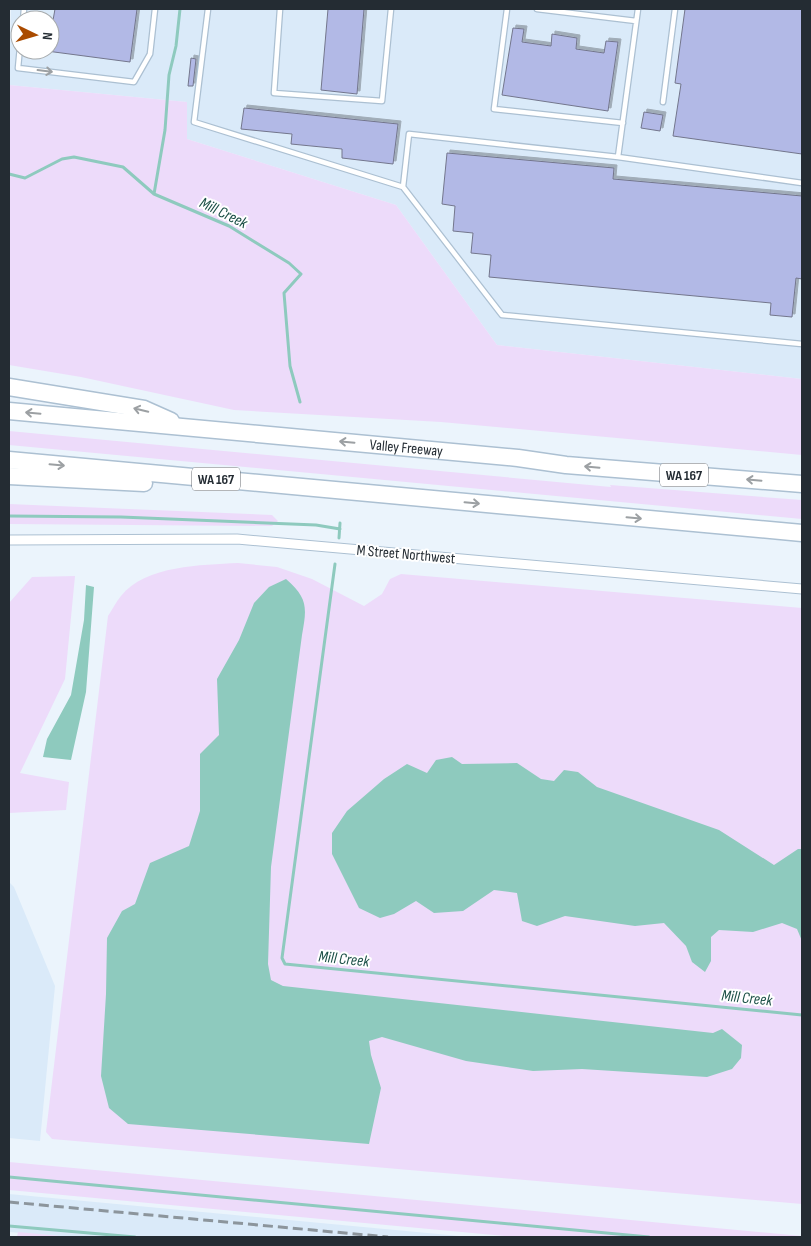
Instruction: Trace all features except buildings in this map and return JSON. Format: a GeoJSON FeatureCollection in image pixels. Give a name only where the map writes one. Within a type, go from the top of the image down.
{"type":"FeatureCollection","features":[{"type":"Feature","properties":{"kind":"highway"},"geometry":{"type":"LineString","coordinates":[[9,388],[144,410],[186,427]]}},
{"type":"Feature","properties":{"kind":"highway","name":"Valley Freeway"},"geometry":{"type":"LineString","coordinates":[[9,411],[518,458],[566,465],[802,484]]}},
{"type":"Feature","properties":{"kind":"highway","name":"WA 167"},"geometry":{"type":"LineString","coordinates":[[9,460],[802,533]]}},
{"type":"Feature","properties":{"kind":"highway"},"geometry":{"type":"LineString","coordinates":[[9,476],[423,499]]}},
{"type":"Feature","properties":{"kind":"street","name":"M Street Northwest"},"geometry":{"type":"LineString","coordinates":[[9,540],[236,539],[802,589]]}},
{"type":"Feature","properties":{"kind":"lane"},"geometry":{"type":"LineString","coordinates":[[19,60],[18,68],[134,82],[150,54],[155,9]]}},
{"type":"Feature","properties":{"kind":"lane"},"geometry":{"type":"LineString","coordinates":[[208,9],[194,122],[403,187],[502,316],[802,344]]}},
{"type":"Feature","properties":{"kind":"lane"},"geometry":{"type":"LineString","coordinates":[[280,9],[274,93],[382,101],[391,9]]}},
{"type":"Feature","properties":{"kind":"lane"},"geometry":{"type":"LineString","coordinates":[[506,9],[494,109],[622,123]]}},
{"type":"Feature","properties":{"kind":"lane"},"geometry":{"type":"LineString","coordinates":[[536,9],[636,21]]}},
{"type":"Feature","properties":{"kind":"lane"},"geometry":{"type":"LineString","coordinates":[[618,157],[638,9]]}},
{"type":"Feature","properties":{"kind":"lane"},"geometry":{"type":"LineString","coordinates":[[663,102],[675,9]]}},
{"type":"Feature","properties":{"kind":"lane"},"geometry":{"type":"LineString","coordinates":[[403,187],[409,134],[618,157],[802,183]]}},
{"type":"Feature","properties":{"kind":"shaded area"},"geometry":{"type":"Polygon","coordinates":[[[11,9],[802,9],[802,379],[497,345],[396,205],[187,139],[187,102],[9,85],[10,47],[10,60],[60,60],[60,10],[11,9]]]}},
{"type":"Feature","properties":{"kind":"shaded area"},"geometry":{"type":"Polygon","coordinates":[[[9,85],[187,102],[187,139],[396,205],[497,345],[802,379],[802,455],[441,422],[234,410],[81,377],[9,365],[9,85]]]}},
{"type":"Feature","properties":{"kind":"shaded area"},"geometry":{"type":"Polygon","coordinates":[[[9,431],[611,487],[610,485],[802,500],[802,519],[9,445],[9,431]]]}},
{"type":"Feature","properties":{"kind":"shaded area"},"geometry":{"type":"Polygon","coordinates":[[[9,504],[272,515],[278,521],[272,526],[9,524],[9,504]]]}},
{"type":"Feature","properties":{"kind":"shaded area"},"geometry":{"type":"Polygon","coordinates":[[[238,563],[277,567],[312,579],[364,606],[382,594],[390,579],[401,574],[802,608],[802,1204],[52,1139],[46,1132],[108,616],[121,596],[145,578],[160,572],[192,566],[238,563]]]}},
{"type":"Feature","properties":{"kind":"shaded area"},"geometry":{"type":"Polygon","coordinates":[[[75,576],[65,679],[20,773],[69,782],[66,810],[9,813],[9,603],[32,577],[75,576]]]}},
{"type":"Feature","properties":{"kind":"shaded area"},"geometry":{"type":"Polygon","coordinates":[[[286,579],[302,598],[305,618],[271,867],[268,964],[271,980],[283,986],[713,1033],[722,1029],[742,1045],[741,1058],[732,1069],[707,1077],[582,1069],[533,1071],[466,1061],[382,1037],[369,1041],[371,1055],[381,1088],[369,1144],[128,1124],[109,1108],[101,1076],[107,938],[122,911],[135,904],[150,863],[189,846],[200,811],[200,754],[219,735],[217,679],[239,640],[254,603],[269,587],[286,579]]]}},
{"type":"Feature","properties":{"kind":"shaded area"},"geometry":{"type":"Polygon","coordinates":[[[86,585],[94,587],[86,692],[71,760],[43,757],[47,739],[71,695],[84,620],[86,585]]]}},
{"type":"Feature","properties":{"kind":"shaded area"},"geometry":{"type":"Polygon","coordinates":[[[452,757],[462,764],[517,763],[541,779],[554,781],[564,770],[578,772],[597,787],[719,830],[774,865],[798,849],[802,849],[802,941],[797,929],[782,923],[753,932],[719,930],[711,937],[711,961],[705,972],[692,962],[686,946],[664,923],[635,926],[565,916],[537,926],[522,921],[517,893],[494,890],[463,911],[434,913],[416,901],[394,914],[380,918],[359,908],[332,854],[332,833],[347,811],[384,779],[407,764],[427,773],[436,760],[452,757]]]}},
{"type":"Feature","properties":{"kind":"shaded area"},"geometry":{"type":"Polygon","coordinates":[[[9,882],[14,887],[55,986],[40,1141],[9,1138],[9,882]]]}},
{"type":"Feature","properties":{"kind":"shaded area"},"geometry":{"type":"Polygon","coordinates":[[[9,1162],[802,1237],[516,1237],[9,1190],[9,1162]]]}},
{"type":"Feature","properties":{"kind":"shaded area"},"geometry":{"type":"Polygon","coordinates":[[[9,1194],[470,1237],[71,1237],[9,1232],[9,1194]]]}},
{"type":"Feature","properties":{"kind":"shaded area"},"geometry":{"type":"Polygon","coordinates":[[[18,1232],[71,1237],[17,1237],[18,1232]]]}},
{"type":"Feature","properties":{"kind":"waterway"},"geometry":{"type":"LineString","coordinates":[[154,194],[165,130],[169,75],[176,46],[180,9]]}},
{"type":"Feature","properties":{"kind":"waterway","name":"Mill Creek"},"geometry":{"type":"LineString","coordinates":[[9,174],[25,178],[62,159],[74,157],[123,167],[154,194],[229,226],[289,263],[301,274],[284,293],[290,366],[300,402]]}},
{"type":"Feature","properties":{"kind":"waterway"},"geometry":{"type":"LineString","coordinates":[[9,516],[121,517],[316,525],[340,529]]}},
{"type":"Feature","properties":{"kind":"waterway","name":"Mill Creek"},"geometry":{"type":"LineString","coordinates":[[339,538],[340,523]]}},
{"type":"Feature","properties":{"kind":"waterway","name":"Mill Creek"},"geometry":{"type":"LineString","coordinates":[[335,564],[282,958],[285,964],[802,1015]]}},
{"type":"Feature","properties":{"kind":"waterway"},"geometry":{"type":"LineString","coordinates":[[9,1177],[649,1237]]}},
{"type":"Feature","properties":{"kind":"waterway"},"geometry":{"type":"LineString","coordinates":[[9,1226],[135,1237]]}},
{"type":"Feature","properties":{"kind":"railway"},"geometry":{"type":"LineString","coordinates":[[9,1202],[388,1237]]}}]}
